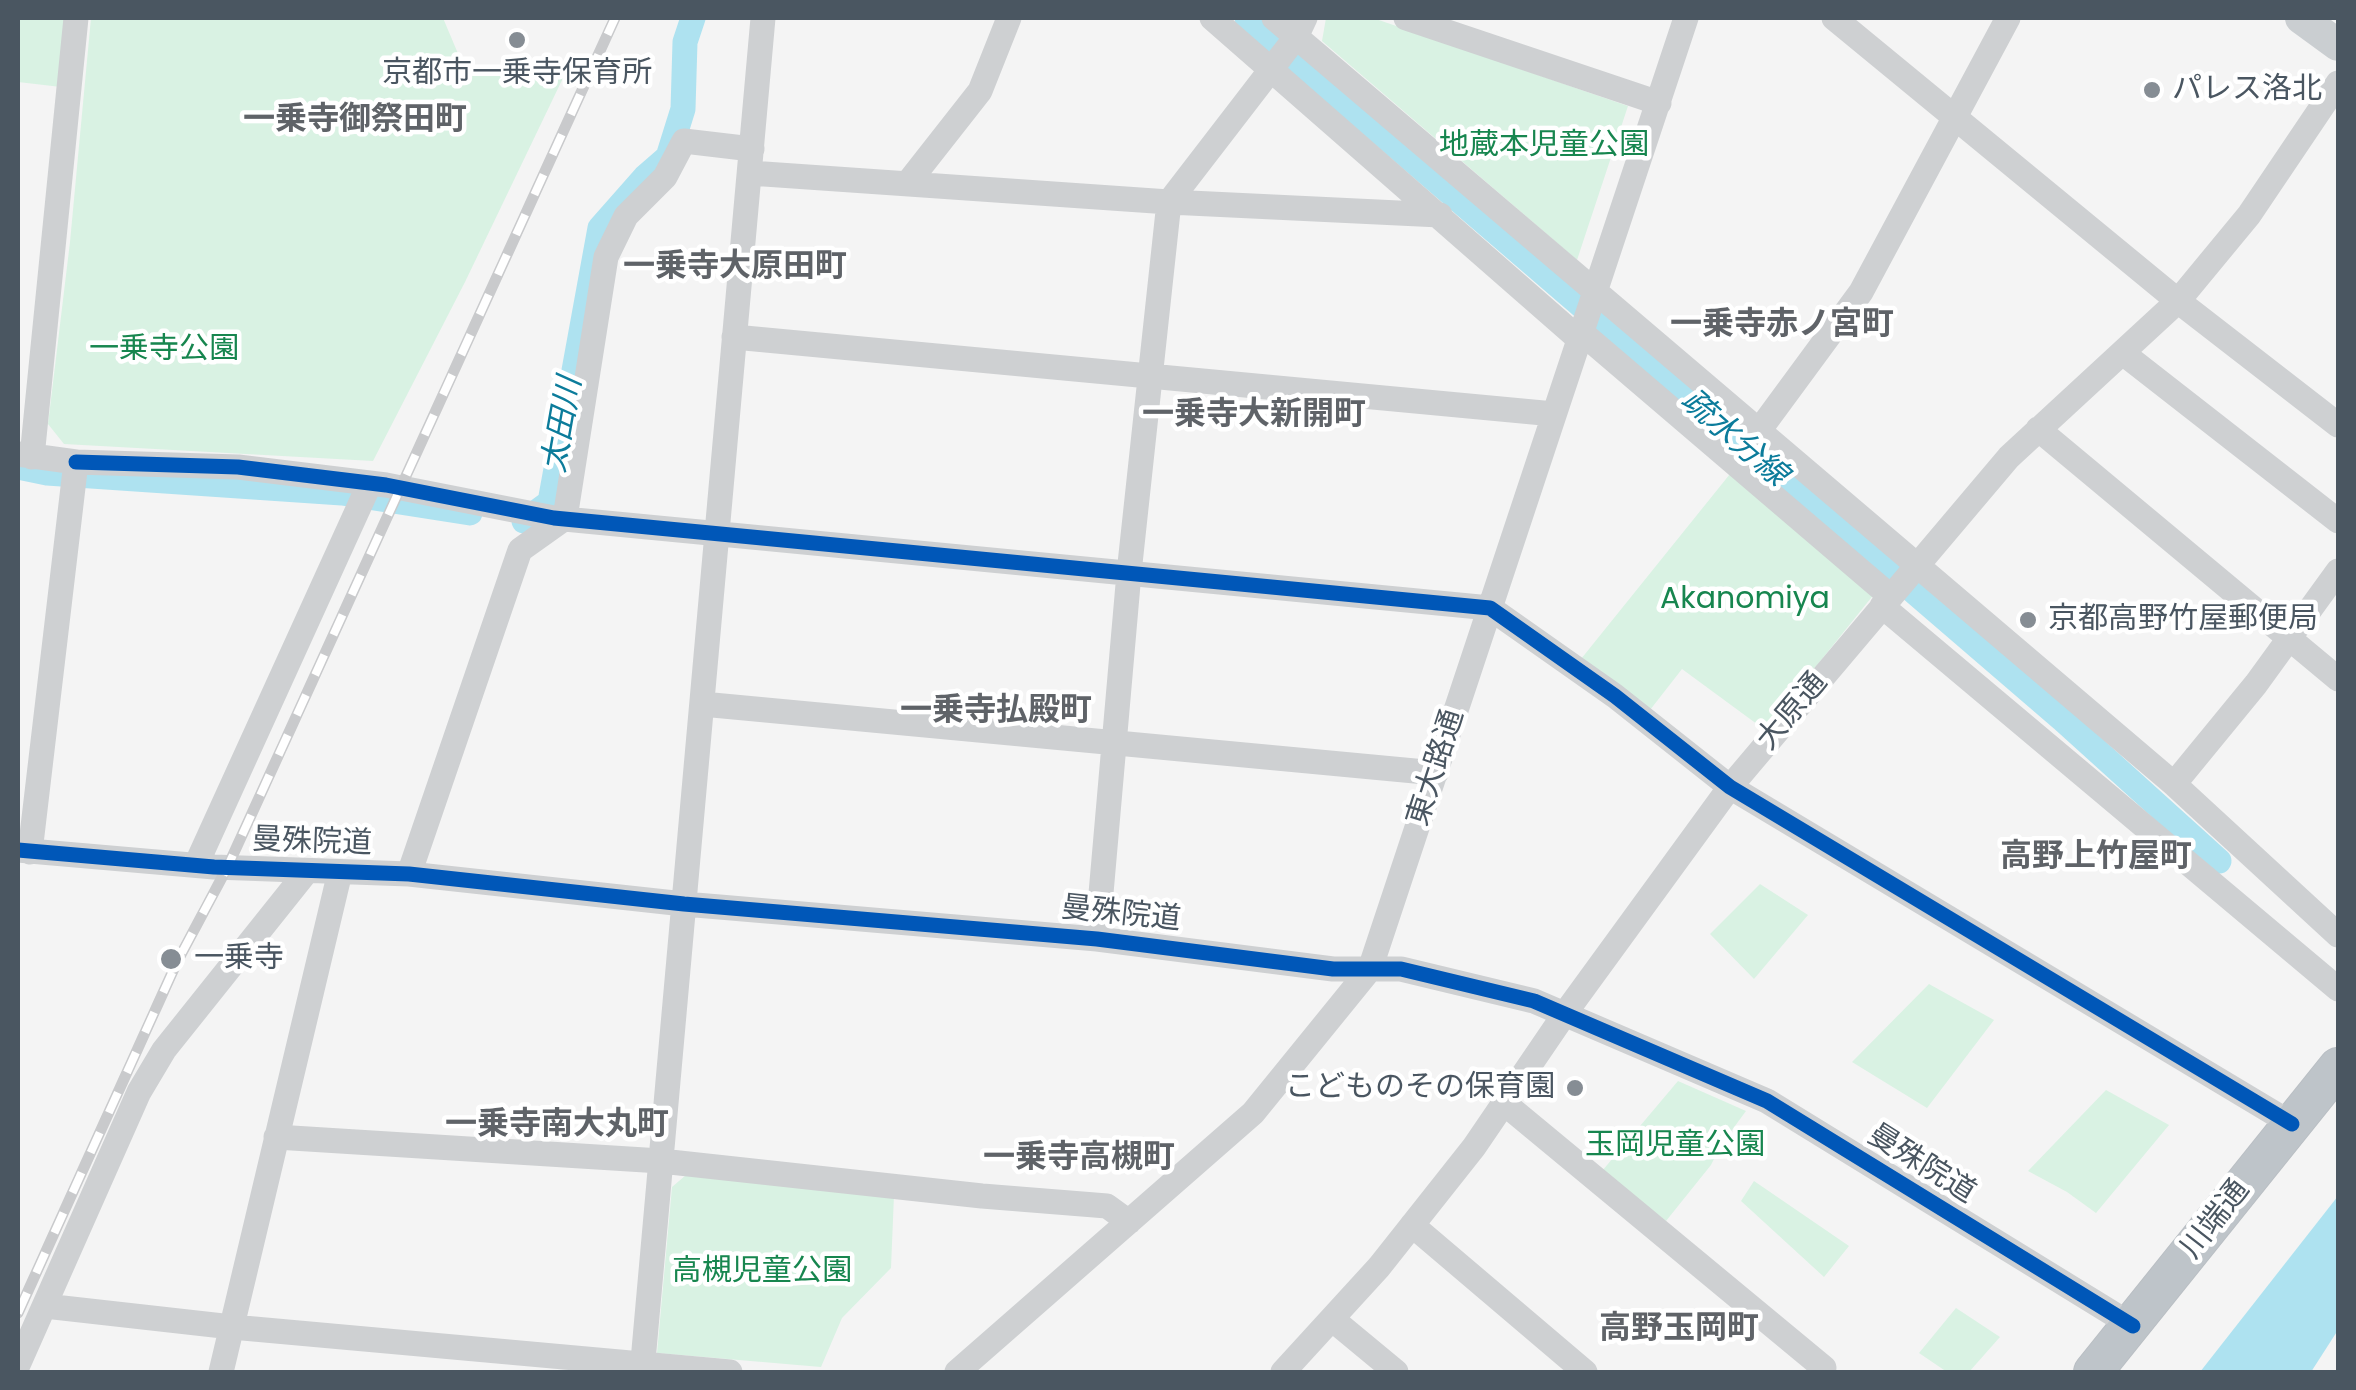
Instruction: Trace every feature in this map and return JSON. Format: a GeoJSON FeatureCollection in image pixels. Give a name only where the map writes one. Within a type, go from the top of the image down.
{"type":"FeatureCollection","features":[{"type":"Feature","properties":{"kind":"highway","name":"川端通"},"geometry":{"type":"LineString","coordinates":[[2093,1372],[2338,1066]]}},
{"type":"Feature","properties":{"kind":"main road"},"geometry":{"type":"LineString","coordinates":[[2301,18],[2338,45]]}},
{"type":"Feature","properties":{"kind":"street"},"geometry":{"type":"LineString","coordinates":[[76,18],[25,455],[75,470],[238,467],[364,494],[549,516],[1490,608],[1615,696],[1730,787],[2292,1124]]}},
{"type":"Feature","properties":{"kind":"street"},"geometry":{"type":"LineString","coordinates":[[642,1369],[763,18]]}},
{"type":"Feature","properties":{"kind":"street"},"geometry":{"type":"LineString","coordinates":[[908,184],[980,90],[1009,18]]}},
{"type":"Feature","properties":{"kind":"street"},"geometry":{"type":"LineString","coordinates":[[1212,18],[1440,215],[1585,319],[1758,432],[1897,587],[2174,784],[2338,935]]}},
{"type":"Feature","properties":{"kind":"street"},"geometry":{"type":"LineString","coordinates":[[1274,18],[1300,27],[1585,319],[1897,587],[2338,989]]}},
{"type":"Feature","properties":{"kind":"street"},"geometry":{"type":"LineString","coordinates":[[1406,18],[1659,103]]}},
{"type":"Feature","properties":{"kind":"street","name":"東大路通"},"geometry":{"type":"LineString","coordinates":[[957,1372],[1253,1114],[1370,969],[1686,18]]}},
{"type":"Feature","properties":{"kind":"street"},"geometry":{"type":"LineString","coordinates":[[1834,18],[2178,301],[2338,425]]}},
{"type":"Feature","properties":{"kind":"street"},"geometry":{"type":"LineString","coordinates":[[1758,432],[1861,292],[2008,18]]}},
{"type":"Feature","properties":{"kind":"street"},"geometry":{"type":"LineString","coordinates":[[1098,938],[1129,573],[1169,202],[1300,27]]}},
{"type":"Feature","properties":{"kind":"street","name":"大原通"},"geometry":{"type":"LineString","coordinates":[[1283,1372],[1412,1225],[1474,1147],[1566,1012],[1730,787],[1969,501],[2038,429],[2178,301],[2249,214],[2338,83]]}},
{"type":"Feature","properties":{"kind":"street"},"geometry":{"type":"LineString","coordinates":[[408,874],[520,550],[549,516],[606,257],[626,216],[665,177],[684,141],[751,161],[908,184],[1440,215]]}},
{"type":"Feature","properties":{"kind":"street"},"geometry":{"type":"LineString","coordinates":[[734,338],[1554,414]]}},
{"type":"Feature","properties":{"kind":"street"},"geometry":{"type":"LineString","coordinates":[[2124,354],[2338,521]]}},
{"type":"Feature","properties":{"kind":"street"},"geometry":{"type":"LineString","coordinates":[[2038,429],[2338,679]]}},
{"type":"Feature","properties":{"kind":"street"},"geometry":{"type":"LineString","coordinates":[[24,851],[75,470]]}},
{"type":"Feature","properties":{"kind":"street"},"geometry":{"type":"LineString","coordinates":[[196,866],[364,494]]}},
{"type":"Feature","properties":{"kind":"street"},"geometry":{"type":"LineString","coordinates":[[2174,784],[2289,640],[2338,571]]}},
{"type":"Feature","properties":{"kind":"street"},"geometry":{"type":"LineString","coordinates":[[702,704],[1436,773]]}},
{"type":"Feature","properties":{"kind":"street","name":"曼殊院道"},"geometry":{"type":"LineString","coordinates":[[24,851],[196,866],[408,874],[684,904],[1098,938],[1334,969],[1401,969],[1566,1012],[1767,1101],[2133,1326]]}},
{"type":"Feature","properties":{"kind":"street"},"geometry":{"type":"LineString","coordinates":[[18,1365],[139,1092],[156,1064],[307,870]]}},
{"type":"Feature","properties":{"kind":"street"},"geometry":{"type":"LineString","coordinates":[[221,1372],[340,872]]}},
{"type":"Feature","properties":{"kind":"street"},"geometry":{"type":"LineString","coordinates":[[1504,1103],[1824,1368]]}},
{"type":"Feature","properties":{"kind":"street"},"geometry":{"type":"LineString","coordinates":[[276,1138],[661,1161],[1107,1206],[1129,1222]]}},
{"type":"Feature","properties":{"kind":"street"},"geometry":{"type":"LineString","coordinates":[[1412,1225],[1586,1372]]}},
{"type":"Feature","properties":{"kind":"street"},"geometry":{"type":"LineString","coordinates":[[44,1306],[642,1369],[730,1372]]}},
{"type":"Feature","properties":{"kind":"street"},"geometry":{"type":"LineString","coordinates":[[1332,1318],[1396,1372]]}},
{"type":"Feature","properties":{"kind":"green space"},"geometry":{"type":"Polygon","coordinates":[[[18,18],[68,18],[61,87],[18,82],[18,18]]]}},
{"type":"Feature","properties":{"kind":"green space","name":"一乗寺公園"},"geometry":{"type":"Polygon","coordinates":[[[91,18],[443,18],[462,63],[563,78],[373,461],[64,444],[48,424],[91,18]]]}},
{"type":"Feature","properties":{"kind":"green space","name":"地蔵本児童公園"},"geometry":{"type":"Polygon","coordinates":[[[1326,18],[1373,18],[1628,106],[1577,260],[1322,41],[1326,18]]]}},
{"type":"Feature","properties":{"kind":"green space","name":"Akanomiya"},"geometry":{"type":"Polygon","coordinates":[[[1734,469],[1875,593],[1765,730],[1682,669],[1650,710],[1581,659],[1734,469]]]}},
{"type":"Feature","properties":{"kind":"green space"},"geometry":{"type":"Polygon","coordinates":[[[1760,884],[1808,915],[1754,979],[1710,934],[1760,884]]]}},
{"type":"Feature","properties":{"kind":"green space"},"geometry":{"type":"Polygon","coordinates":[[[1929,984],[1994,1020],[1927,1108],[1852,1062],[1929,984]]]}},
{"type":"Feature","properties":{"kind":"green space","name":"玉岡児童公園"},"geometry":{"type":"Polygon","coordinates":[[[1678,1081],[1746,1111],[1711,1165],[1666,1221],[1602,1171],[1678,1081]]]}},
{"type":"Feature","properties":{"kind":"green space"},"geometry":{"type":"Polygon","coordinates":[[[2106,1090],[2169,1125],[2096,1213],[2028,1171],[2106,1090]]]}},
{"type":"Feature","properties":{"kind":"green space","name":"高槻児童公園"},"geometry":{"type":"Polygon","coordinates":[[[686,1175],[894,1195],[891,1268],[842,1318],[821,1367],[657,1353],[672,1187],[686,1175]]]}},
{"type":"Feature","properties":{"kind":"green space"},"geometry":{"type":"Polygon","coordinates":[[[1754,1181],[1849,1246],[1824,1277],[1741,1201],[1754,1181]]]}},
{"type":"Feature","properties":{"kind":"green space"},"geometry":{"type":"Polygon","coordinates":[[[1956,1308],[2000,1337],[1969,1372],[1947,1372],[1919,1353],[1956,1308]]]}},
{"type":"Feature","properties":{"kind":"water"},"geometry":{"type":"Polygon","coordinates":[[[2338,1196],[2338,1330],[2311,1372],[2200,1372],[2338,1196]]]}},
{"type":"Feature","properties":{"kind":"waterway","name":"太田川"},"geometry":{"type":"LineString","coordinates":[[524,521],[550,502],[600,228],[668,157],[683,109],[685,42],[693,18]]}},
{"type":"Feature","properties":{"kind":"waterway","name":"疏水分線"},"geometry":{"type":"LineString","coordinates":[[1247,18],[2062,719],[2219,861]]}},
{"type":"Feature","properties":{"kind":"waterway","name":"太田川"},"geometry":{"type":"LineString","coordinates":[[18,467],[47,473],[342,493],[470,513]]}},
{"type":"Feature","properties":{"kind":"railway"},"geometry":{"type":"LineString","coordinates":[[18,1313],[177,962],[227,868],[615,18]]}},
{"type":"Feature","properties":{"kind":"cycle path"},"geometry":{"type":"LineString","coordinates":[[76,462],[238,467],[386,485],[554,518],[1490,608],[1615,696],[1730,787],[2292,1124]]}},
{"type":"Feature","properties":{"kind":"cycle path"},"geometry":{"type":"LineString","coordinates":[[18,850],[214,867],[409,874],[684,904],[1097,939],[1333,969],[1401,969],[1534,1001],[1767,1101],[2133,1326]]}},
{"type":"Feature","properties":{"kind":"place","name":"京都市一乗寺保育所"},"geometry":{"type":"Point","coordinates":[517,40]}},
{"type":"Feature","properties":{"kind":"place","name":"パレス洛北"},"geometry":{"type":"Point","coordinates":[2152,90]}},
{"type":"Feature","properties":{"kind":"place","name":"京都高野竹屋郵便局"},"geometry":{"type":"Point","coordinates":[2028,620]}},
{"type":"Feature","properties":{"kind":"place","name":"一乗寺"},"geometry":{"type":"Point","coordinates":[171,959]}},
{"type":"Feature","properties":{"kind":"place","name":"こどものその保育園"},"geometry":{"type":"Point","coordinates":[1575,1088]}},
{"type":"Feature","properties":{"kind":"district","name":"一乗寺御祭田町"},"geometry":{"type":"Point","coordinates":[355,121]}},
{"type":"Feature","properties":{"kind":"district","name":"一乗寺大原田町"},"geometry":{"type":"Point","coordinates":[735,268]}},
{"type":"Feature","properties":{"kind":"district","name":"一乗寺赤ノ宮町"},"geometry":{"type":"Point","coordinates":[1782,326]}},
{"type":"Feature","properties":{"kind":"district","name":"一乗寺大新開町"},"geometry":{"type":"Point","coordinates":[1254,416]}},
{"type":"Feature","properties":{"kind":"district","name":"一乗寺払殿町"},"geometry":{"type":"Point","coordinates":[996,712]}},
{"type":"Feature","properties":{"kind":"district","name":"高野上竹屋町"},"geometry":{"type":"Point","coordinates":[2096,858]}},
{"type":"Feature","properties":{"kind":"district","name":"一乗寺南大丸町"},"geometry":{"type":"Point","coordinates":[557,1126]}},
{"type":"Feature","properties":{"kind":"district","name":"一乗寺高槻町"},"geometry":{"type":"Point","coordinates":[1079,1159]}},
{"type":"Feature","properties":{"kind":"district","name":"高野玉岡町"},"geometry":{"type":"Point","coordinates":[1679,1330]}}]}
